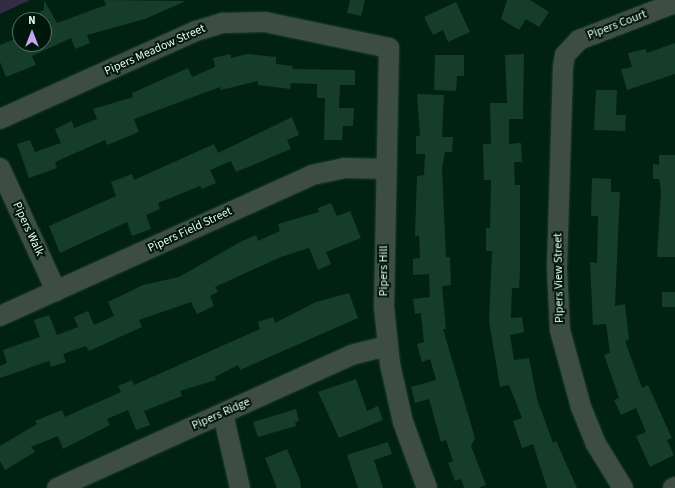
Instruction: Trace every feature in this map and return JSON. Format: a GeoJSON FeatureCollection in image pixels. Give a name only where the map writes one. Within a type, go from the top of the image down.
{"type":"FeatureCollection","features":[{"type":"Feature","properties":{"kind":"street","name":"Pipers Court"},"geometry":{"type":"LineString","coordinates":[[565,55],[579,40],[675,3]]}},
{"type":"Feature","properties":{"kind":"street","name":"Pipers Meadow Street"},"geometry":{"type":"LineString","coordinates":[[0,119],[196,31],[223,23],[265,22],[389,48]]}},
{"type":"Feature","properties":{"kind":"street","name":"Pipers Hill"},"geometry":{"type":"LineString","coordinates":[[389,48],[384,307],[387,346],[403,422],[427,488]]}},
{"type":"Feature","properties":{"kind":"street","name":"Pipers View Street"},"geometry":{"type":"LineString","coordinates":[[565,55],[557,268],[560,330],[580,407],[596,444],[623,488]]}},
{"type":"Feature","properties":{"kind":"street","name":"Pipers Walk"},"geometry":{"type":"LineString","coordinates":[[0,168],[56,291]]}},
{"type":"Feature","properties":{"kind":"street","name":"Pipers Field Street"},"geometry":{"type":"LineString","coordinates":[[0,316],[312,174],[337,168],[386,169]]}},
{"type":"Feature","properties":{"kind":"street","name":"Pipers Ridge"},"geometry":{"type":"LineString","coordinates":[[57,488],[351,355],[387,346]]}},
{"type":"Feature","properties":{"kind":"street"},"geometry":{"type":"LineString","coordinates":[[223,414],[240,488]]}},
{"type":"Feature","properties":{"kind":"shaded area"},"geometry":{"type":"Polygon","coordinates":[[[0,0],[30,0],[0,14],[0,0]]]}},
{"type":"Feature","properties":{"kind":"building"},"geometry":{"type":"Polygon","coordinates":[[[44,0],[51,12],[40,12],[44,10],[44,0]]]}},
{"type":"Feature","properties":{"kind":"building"},"geometry":{"type":"Polygon","coordinates":[[[104,0],[186,1],[145,19],[87,35],[90,43],[75,49],[71,38],[52,47],[52,14],[57,23],[106,5],[104,0]]]}},
{"type":"Feature","properties":{"kind":"building"},"geometry":{"type":"Polygon","coordinates":[[[350,0],[365,0],[361,16],[347,13],[350,0]]]}},
{"type":"Feature","properties":{"kind":"building"},"geometry":{"type":"Polygon","coordinates":[[[507,0],[530,0],[549,12],[539,27],[526,19],[519,30],[501,19],[507,0]]]}},
{"type":"Feature","properties":{"kind":"building"},"geometry":{"type":"Polygon","coordinates":[[[456,2],[470,32],[448,42],[443,30],[433,35],[424,17],[456,2]]]}},
{"type":"Feature","properties":{"kind":"building"},"geometry":{"type":"Polygon","coordinates":[[[12,40],[12,52],[41,52],[32,56],[36,65],[6,77],[0,62],[0,45],[12,40]]]}},
{"type":"Feature","properties":{"kind":"building"},"geometry":{"type":"Polygon","coordinates":[[[675,43],[675,74],[627,90],[621,69],[632,67],[628,53],[646,49],[647,53],[675,43]]]}},
{"type":"Feature","properties":{"kind":"building"},"geometry":{"type":"Polygon","coordinates":[[[230,54],[231,58],[247,54],[276,57],[276,64],[293,66],[292,69],[355,70],[355,85],[340,85],[339,108],[354,108],[353,126],[343,126],[342,140],[324,140],[325,98],[317,98],[317,84],[291,83],[290,89],[258,85],[258,81],[221,90],[220,87],[134,119],[139,132],[107,145],[105,140],[55,162],[57,168],[29,178],[17,144],[30,140],[35,152],[61,143],[55,129],[72,121],[74,128],[97,119],[93,109],[133,97],[132,93],[188,68],[192,77],[215,67],[213,58],[230,54]]]}},
{"type":"Feature","properties":{"kind":"building"},"geometry":{"type":"Polygon","coordinates":[[[524,54],[523,119],[509,119],[509,144],[521,143],[522,162],[514,162],[515,185],[520,185],[519,288],[512,288],[511,318],[522,317],[524,332],[510,335],[514,360],[529,358],[537,399],[553,443],[556,441],[577,488],[547,488],[533,444],[522,448],[513,421],[522,418],[509,385],[500,387],[489,321],[492,251],[486,251],[486,228],[490,228],[491,180],[484,180],[483,144],[491,144],[490,103],[507,103],[505,55],[524,54]]]}},
{"type":"Feature","properties":{"kind":"building"},"geometry":{"type":"Polygon","coordinates":[[[435,55],[464,55],[464,76],[457,76],[456,91],[434,90],[435,55]]]}},
{"type":"Feature","properties":{"kind":"building"},"geometry":{"type":"Polygon","coordinates":[[[596,90],[617,90],[616,115],[626,115],[625,131],[594,130],[596,90]]]}},
{"type":"Feature","properties":{"kind":"building"},"geometry":{"type":"Polygon","coordinates":[[[417,94],[444,95],[442,137],[453,137],[452,152],[445,152],[442,168],[446,257],[450,257],[451,285],[442,286],[446,329],[443,329],[475,438],[471,446],[486,485],[479,488],[464,488],[461,479],[455,481],[448,463],[453,461],[446,440],[441,442],[429,399],[415,403],[411,387],[436,380],[430,359],[422,362],[417,344],[424,342],[421,313],[415,314],[413,299],[430,297],[429,274],[413,275],[413,259],[420,258],[419,236],[415,236],[417,176],[424,175],[425,154],[416,154],[416,136],[420,136],[417,94]]]}},
{"type":"Feature","properties":{"kind":"building"},"geometry":{"type":"Polygon","coordinates":[[[292,117],[299,135],[287,140],[291,149],[236,172],[231,161],[210,170],[216,183],[202,189],[200,186],[158,203],[160,209],[146,215],[151,229],[132,236],[127,222],[60,253],[49,226],[116,196],[111,182],[132,174],[134,180],[214,144],[218,153],[292,117]]]}},
{"type":"Feature","properties":{"kind":"building"},"geometry":{"type":"Polygon","coordinates":[[[659,155],[675,155],[675,257],[657,257],[661,190],[659,179],[653,179],[653,164],[659,165],[659,155]]]}},
{"type":"Feature","properties":{"kind":"building"},"geometry":{"type":"Polygon","coordinates":[[[592,178],[611,179],[611,192],[620,192],[615,306],[625,304],[629,340],[625,341],[642,388],[648,385],[672,438],[667,440],[674,455],[650,467],[636,436],[646,432],[636,408],[621,415],[614,400],[619,398],[604,355],[610,353],[606,324],[593,325],[590,262],[597,263],[598,216],[591,216],[592,178]]]}},
{"type":"Feature","properties":{"kind":"building"},"geometry":{"type":"Polygon","coordinates":[[[331,203],[337,216],[350,211],[361,238],[326,252],[331,264],[318,270],[309,248],[281,257],[215,287],[218,292],[210,296],[214,306],[197,314],[191,302],[139,320],[142,327],[89,351],[86,346],[63,354],[66,362],[51,367],[49,361],[0,378],[0,366],[7,363],[3,350],[40,337],[34,320],[49,315],[57,335],[78,327],[74,317],[88,311],[94,325],[114,316],[108,302],[143,285],[179,277],[242,241],[256,235],[258,241],[280,231],[278,224],[319,212],[318,208],[331,203]]]}},
{"type":"Feature","properties":{"kind":"building"},"geometry":{"type":"Polygon","coordinates":[[[662,292],[675,292],[675,307],[662,307],[662,292]]]}},
{"type":"Feature","properties":{"kind":"building"},"geometry":{"type":"Polygon","coordinates":[[[349,293],[358,318],[240,370],[238,365],[215,377],[216,380],[180,391],[182,396],[144,411],[150,425],[136,430],[128,410],[107,419],[110,425],[63,449],[58,436],[31,447],[35,452],[5,470],[0,461],[0,446],[37,424],[35,421],[62,410],[65,417],[121,392],[118,386],[132,380],[134,385],[260,329],[258,322],[273,317],[275,323],[316,302],[349,293]]]}},
{"type":"Feature","properties":{"kind":"building"},"geometry":{"type":"Polygon","coordinates":[[[356,379],[367,411],[378,406],[383,420],[339,438],[318,392],[356,379]]]}},
{"type":"Feature","properties":{"kind":"building"},"geometry":{"type":"Polygon","coordinates":[[[296,409],[299,421],[295,422],[296,426],[258,437],[253,422],[296,409]]]}},
{"type":"Feature","properties":{"kind":"building"},"geometry":{"type":"Polygon","coordinates":[[[388,442],[392,454],[374,460],[383,488],[358,488],[347,455],[388,442]]]}},
{"type":"Feature","properties":{"kind":"building"},"geometry":{"type":"Polygon","coordinates":[[[287,449],[300,480],[301,488],[277,488],[265,458],[287,449]]]}}]}
